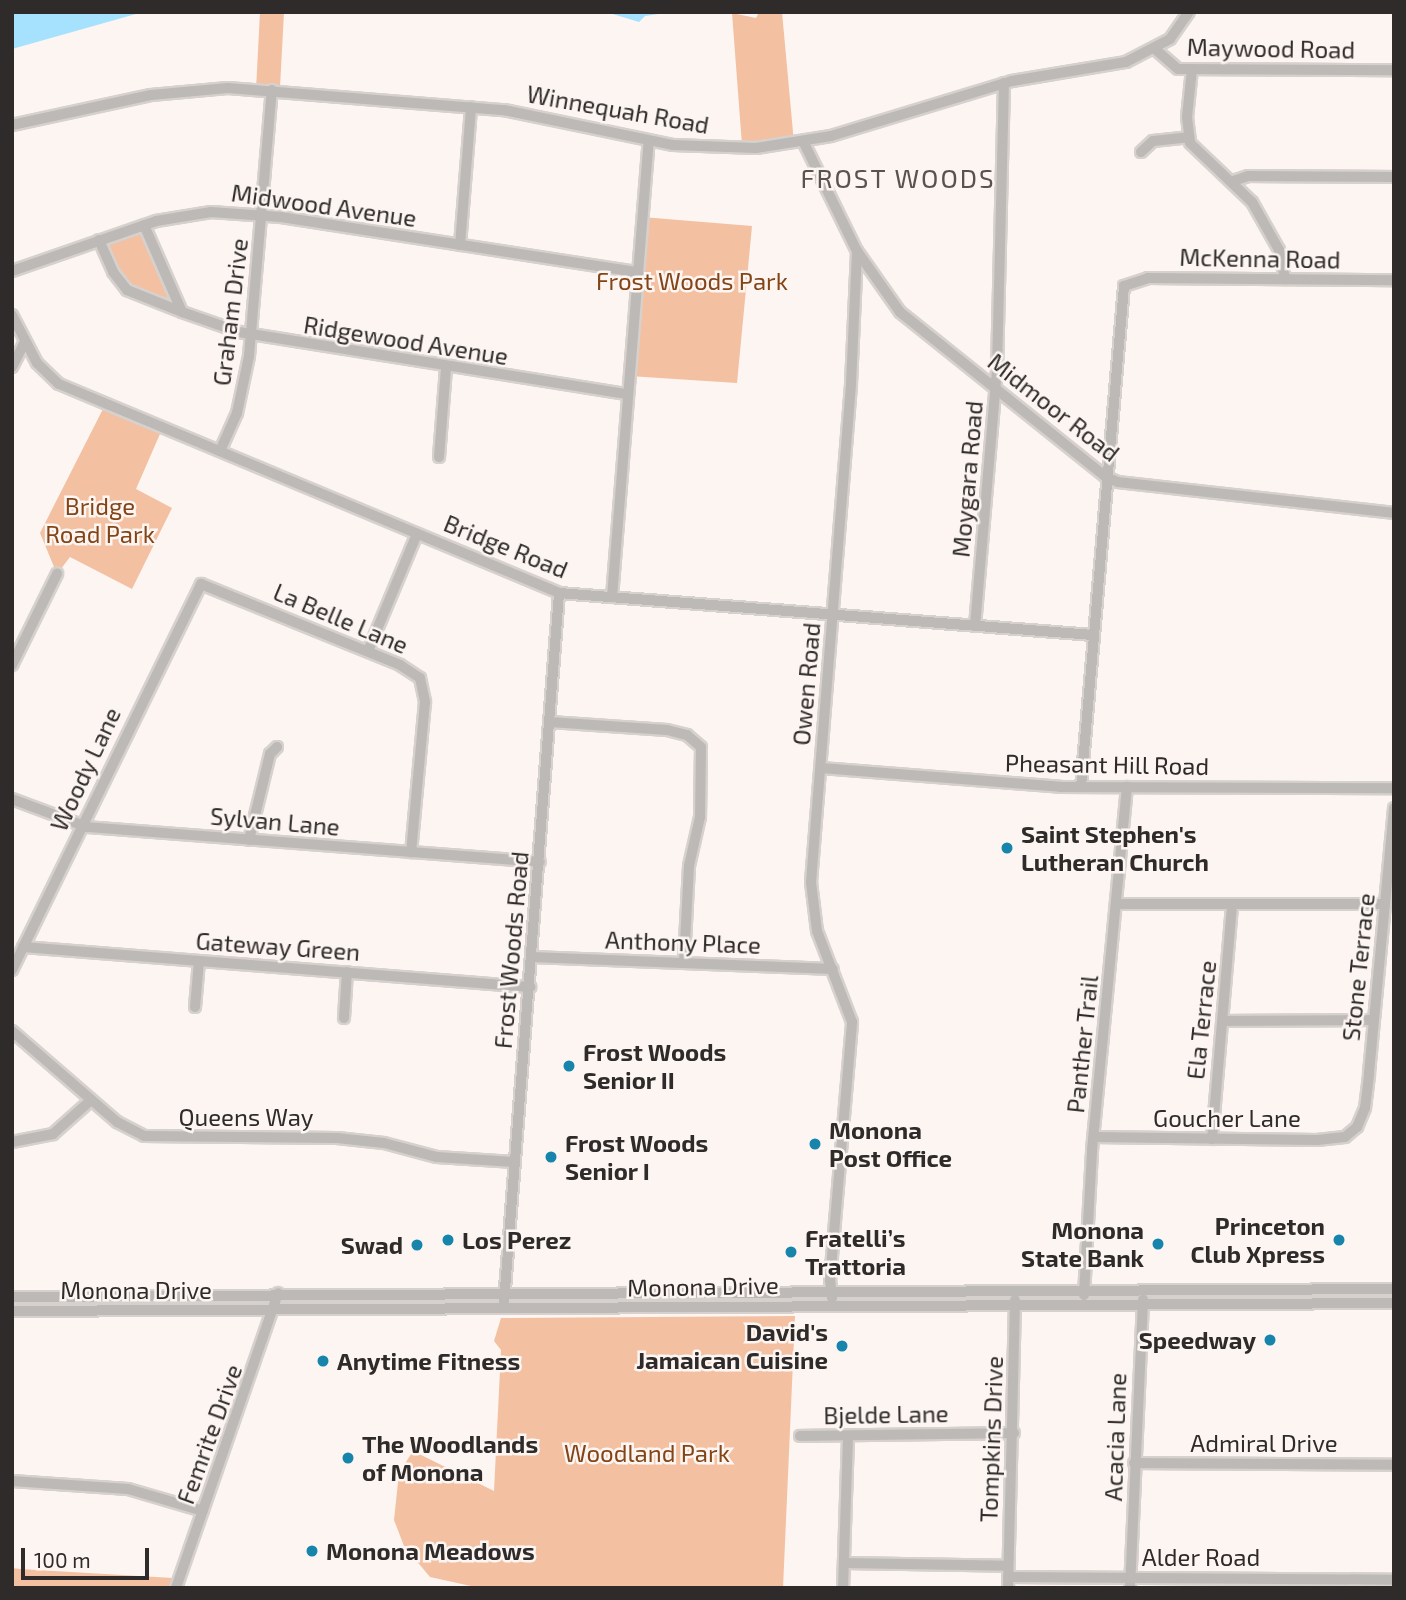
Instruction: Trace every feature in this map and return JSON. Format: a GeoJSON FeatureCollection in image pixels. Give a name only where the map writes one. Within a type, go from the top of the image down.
{"type":"FeatureCollection","features":[{"type":"Feature","properties":{"kind":"street","name":"Winnequah Road"},"geometry":{"type":"LineString","coordinates":[[12,125],[186,90],[272,90],[471,107],[649,141],[734,149],[803,141],[1004,83],[1113,65],[1155,50],[1170,39],[1189,12]]}},
{"type":"Feature","properties":{"kind":"street","name":"Maywood Road"},"geometry":{"type":"LineString","coordinates":[[1155,50],[1172,66],[1192,69],[1394,70]]}},
{"type":"Feature","properties":{"kind":"street"},"geometry":{"type":"LineString","coordinates":[[1192,69],[1189,137],[1199,153],[1233,181],[1273,237],[1285,279]]}},
{"type":"Feature","properties":{"kind":"street","name":"Moygara Road"},"geometry":{"type":"LineString","coordinates":[[975,626],[995,387],[1004,83]]}},
{"type":"Feature","properties":{"kind":"street","name":"Graham Drive"},"geometry":{"type":"LineString","coordinates":[[220,451],[237,413],[252,337],[272,90]]}},
{"type":"Feature","properties":{"kind":"street"},"geometry":{"type":"LineString","coordinates":[[460,245],[471,107]]}},
{"type":"Feature","properties":{"kind":"street"},"geometry":{"type":"LineString","coordinates":[[1141,152],[1153,141],[1189,137]]}},
{"type":"Feature","properties":{"kind":"street"},"geometry":{"type":"LineString","coordinates":[[612,597],[649,141]]}},
{"type":"Feature","properties":{"kind":"street","name":"Owen Road"},"geometry":{"type":"LineString","coordinates":[[803,141],[857,251],[811,898],[817,931],[852,1022],[832,1306]]}},
{"type":"Feature","properties":{"kind":"street"},"geometry":{"type":"LineString","coordinates":[[1233,181],[1248,176],[1394,177]]}},
{"type":"Feature","properties":{"kind":"street","name":"Midwood Avenue"},"geometry":{"type":"LineString","coordinates":[[12,271],[144,225],[198,213],[262,215],[638,272]]}},
{"type":"Feature","properties":{"kind":"street"},"geometry":{"type":"LineString","coordinates":[[144,225],[182,312]]}},
{"type":"Feature","properties":{"kind":"street","name":"Ridgewood Avenue"},"geometry":{"type":"LineString","coordinates":[[99,240],[113,272],[127,290],[252,337],[446,369],[628,394]]}},
{"type":"Feature","properties":{"kind":"street","name":"Midmoor Road"},"geometry":{"type":"LineString","coordinates":[[857,251],[882,292],[900,312],[1106,477],[1118,482],[1394,513]]}},
{"type":"Feature","properties":{"kind":"street","name":"McKenna Road"},"geometry":{"type":"LineString","coordinates":[[1106,477],[1119,304],[1127,283],[1148,278],[1394,280]]}},
{"type":"Feature","properties":{"kind":"street","name":"Midmoor Road"},"geometry":{"type":"LineString","coordinates":[[857,280],[882,292]]}},
{"type":"Feature","properties":{"kind":"street","name":"Bridge Road"},"geometry":{"type":"LineString","coordinates":[[12,315],[43,372],[60,384],[559,593],[1093,635]]}},
{"type":"Feature","properties":{"kind":"street"},"geometry":{"type":"LineString","coordinates":[[12,367],[25,341]]}},
{"type":"Feature","properties":{"kind":"street"},"geometry":{"type":"LineString","coordinates":[[439,457],[446,369]]}},
{"type":"Feature","properties":{"kind":"street"},"geometry":{"type":"LineString","coordinates":[[1081,787],[1106,477]]}},
{"type":"Feature","properties":{"kind":"street"},"geometry":{"type":"LineString","coordinates":[[368,651],[417,534]]}},
{"type":"Feature","properties":{"kind":"street"},"geometry":{"type":"LineString","coordinates":[[12,665],[57,574]]}},
{"type":"Feature","properties":{"kind":"street","name":"La Belle Lane"},"geometry":{"type":"LineString","coordinates":[[198,587],[212,587],[414,671],[423,685],[411,852]]}},
{"type":"Feature","properties":{"kind":"street","name":"Woody Lane"},"geometry":{"type":"LineString","coordinates":[[12,970],[198,587]]}},
{"type":"Feature","properties":{"kind":"street","name":"Frost Woods Road"},"geometry":{"type":"LineString","coordinates":[[503,1310],[559,593]]}},
{"type":"Feature","properties":{"kind":"street"},"geometry":{"type":"LineString","coordinates":[[550,722],[667,730],[687,735],[701,747],[700,817],[689,866],[684,962]]}},
{"type":"Feature","properties":{"kind":"street"},"geometry":{"type":"LineString","coordinates":[[248,840],[270,754],[277,747]]}},
{"type":"Feature","properties":{"kind":"street","name":"Pheasant Hill Road"},"geometry":{"type":"LineString","coordinates":[[821,768],[1081,787],[1394,788]]}},
{"type":"Feature","properties":{"kind":"street","name":"Panther Trail"},"geometry":{"type":"LineString","coordinates":[[1084,1305],[1094,1137],[1127,787]]}},
{"type":"Feature","properties":{"kind":"street","name":"Sylvan Lane"},"geometry":{"type":"LineString","coordinates":[[12,799],[82,826],[540,862]]}},
{"type":"Feature","properties":{"kind":"street","name":"Stone Terrace"},"geometry":{"type":"LineString","coordinates":[[1357,1127],[1365,1108],[1394,808]]}},
{"type":"Feature","properties":{"kind":"street"},"geometry":{"type":"LineString","coordinates":[[1116,904],[1385,904]]}},
{"type":"Feature","properties":{"kind":"street","name":"Ela Terrace"},"geometry":{"type":"LineString","coordinates":[[1212,1139],[1232,905]]}},
{"type":"Feature","properties":{"kind":"street","name":"Gateway Green"},"geometry":{"type":"LineString","coordinates":[[23,947],[530,987]]}},
{"type":"Feature","properties":{"kind":"street","name":"Anthony Place"},"geometry":{"type":"LineString","coordinates":[[532,957],[833,969]]}},
{"type":"Feature","properties":{"kind":"street"},"geometry":{"type":"LineString","coordinates":[[194,1007],[199,961]]}},
{"type":"Feature","properties":{"kind":"street"},"geometry":{"type":"LineString","coordinates":[[344,1018],[347,972]]}},
{"type":"Feature","properties":{"kind":"street"},"geometry":{"type":"LineString","coordinates":[[1223,1021],[1374,1020]]}},
{"type":"Feature","properties":{"kind":"street","name":"Queens Way"},"geometry":{"type":"LineString","coordinates":[[12,1031],[124,1126],[153,1138],[337,1138],[446,1158],[514,1162]]}},
{"type":"Feature","properties":{"kind":"street"},"geometry":{"type":"LineString","coordinates":[[12,1142],[52,1134],[91,1100]]}},
{"type":"Feature","properties":{"kind":"street","name":"Goucher Lane"},"geometry":{"type":"LineString","coordinates":[[1094,1137],[1317,1140],[1345,1137],[1357,1127]]}},
{"type":"Feature","properties":{"kind":"street","name":"Acacia Lane"},"geometry":{"type":"LineString","coordinates":[[1130,1583],[1143,1289]]}},
{"type":"Feature","properties":{"kind":"street","name":"Monona Drive"},"geometry":{"type":"LineString","coordinates":[[12,1297],[278,1293],[505,1295],[1394,1289]]}},
{"type":"Feature","properties":{"kind":"street","name":"Tompkins Drive"},"geometry":{"type":"LineString","coordinates":[[1008,1577],[1016,1291]]}},
{"type":"Feature","properties":{"kind":"street","name":"Femrite Drive"},"geometry":{"type":"LineString","coordinates":[[176,1588],[275,1310],[278,1293]]}},
{"type":"Feature","properties":{"kind":"street","name":"Monona Drive"},"geometry":{"type":"LineString","coordinates":[[12,1311],[1394,1303]]}},
{"type":"Feature","properties":{"kind":"street","name":"Bjelde Lane"},"geometry":{"type":"LineString","coordinates":[[800,1436],[1014,1433]]}},
{"type":"Feature","properties":{"kind":"street"},"geometry":{"type":"LineString","coordinates":[[843,1588],[848,1436]]}},
{"type":"Feature","properties":{"kind":"street","name":"Admiral Drive"},"geometry":{"type":"LineString","coordinates":[[1135,1463],[1394,1465]]}},
{"type":"Feature","properties":{"kind":"street"},"geometry":{"type":"LineString","coordinates":[[12,1481],[128,1489],[203,1511]]}},
{"type":"Feature","properties":{"kind":"street","name":"Alder Road"},"geometry":{"type":"LineString","coordinates":[[844,1563],[1008,1577],[1130,1583],[1331,1584],[1394,1580]]}},
{"type":"Feature","properties":{"kind":"green space"},"geometry":{"type":"Polygon","coordinates":[[[260,12],[284,12],[280,87],[256,90],[260,12]]]}},
{"type":"Feature","properties":{"kind":"green space"},"geometry":{"type":"Polygon","coordinates":[[[759,12],[782,12],[794,143],[742,145],[732,13],[756,18],[759,12]]]}},
{"type":"Feature","properties":{"kind":"green space","name":"Frost Woods Park"},"geometry":{"type":"Polygon","coordinates":[[[642,217],[752,226],[737,383],[629,376],[642,217]]]}},
{"type":"Feature","properties":{"kind":"green space"},"geometry":{"type":"Polygon","coordinates":[[[144,225],[182,312],[127,290],[99,240],[144,225]]]}},
{"type":"Feature","properties":{"kind":"green space","name":"Bridge Road Park"},"geometry":{"type":"Polygon","coordinates":[[[106,403],[163,427],[136,489],[172,508],[132,589],[70,557],[57,574],[40,533],[106,403]]]}},
{"type":"Feature","properties":{"kind":"green space","name":"Woodland Park"},"geometry":{"type":"Polygon","coordinates":[[[795,1316],[783,1588],[480,1588],[430,1577],[404,1546],[394,1520],[399,1473],[413,1451],[494,1491],[501,1350],[494,1341],[501,1318],[795,1316]]]}},
{"type":"Feature","properties":{"kind":"green space"},"geometry":{"type":"Polygon","coordinates":[[[12,1568],[173,1578],[170,1588],[12,1588],[12,1568]]]}},
{"type":"Feature","properties":{"kind":"water"},"geometry":{"type":"Polygon","coordinates":[[[12,12],[24,13],[143,12],[12,49],[12,12]]]}},
{"type":"Feature","properties":{"kind":"water"},"geometry":{"type":"Polygon","coordinates":[[[606,12],[672,12],[645,16],[639,22],[606,12]]]}},
{"type":"Feature","properties":{"kind":"place","name":"Saint Stephen's Lutheran Church"},"geometry":{"type":"Point","coordinates":[1007,848]}},
{"type":"Feature","properties":{"kind":"place","name":"Frost Woods Senior II"},"geometry":{"type":"Point","coordinates":[569,1066]}},
{"type":"Feature","properties":{"kind":"place","name":"Monona Post Office"},"geometry":{"type":"Point","coordinates":[815,1144]}},
{"type":"Feature","properties":{"kind":"place","name":"Frost Woods Senior I"},"geometry":{"type":"Point","coordinates":[551,1157]}},
{"type":"Feature","properties":{"kind":"place","name":"Los Perez"},"geometry":{"type":"Point","coordinates":[448,1240]}},
{"type":"Feature","properties":{"kind":"place","name":"Princeton Club Xpress"},"geometry":{"type":"Point","coordinates":[1339,1240]}},
{"type":"Feature","properties":{"kind":"place","name":"Monona State Bank"},"geometry":{"type":"Point","coordinates":[1158,1244]}},
{"type":"Feature","properties":{"kind":"place","name":"Swad"},"geometry":{"type":"Point","coordinates":[417,1245]}},
{"type":"Feature","properties":{"kind":"place","name":"Fratelli’s Trattoria"},"geometry":{"type":"Point","coordinates":[791,1252]}},
{"type":"Feature","properties":{"kind":"place","name":"Speedway"},"geometry":{"type":"Point","coordinates":[1270,1340]}},
{"type":"Feature","properties":{"kind":"place","name":"David's Jamaican Cuisine"},"geometry":{"type":"Point","coordinates":[842,1346]}},
{"type":"Feature","properties":{"kind":"place","name":"Anytime Fitness"},"geometry":{"type":"Point","coordinates":[323,1361]}},
{"type":"Feature","properties":{"kind":"place","name":"The Woodlands of Monona"},"geometry":{"type":"Point","coordinates":[348,1458]}},
{"type":"Feature","properties":{"kind":"place","name":"Monona Meadows"},"geometry":{"type":"Point","coordinates":[312,1551]}},
{"type":"Feature","properties":{"kind":"district","name":"FROST WOODS"},"geometry":{"type":"Point","coordinates":[898,178]}}]}
